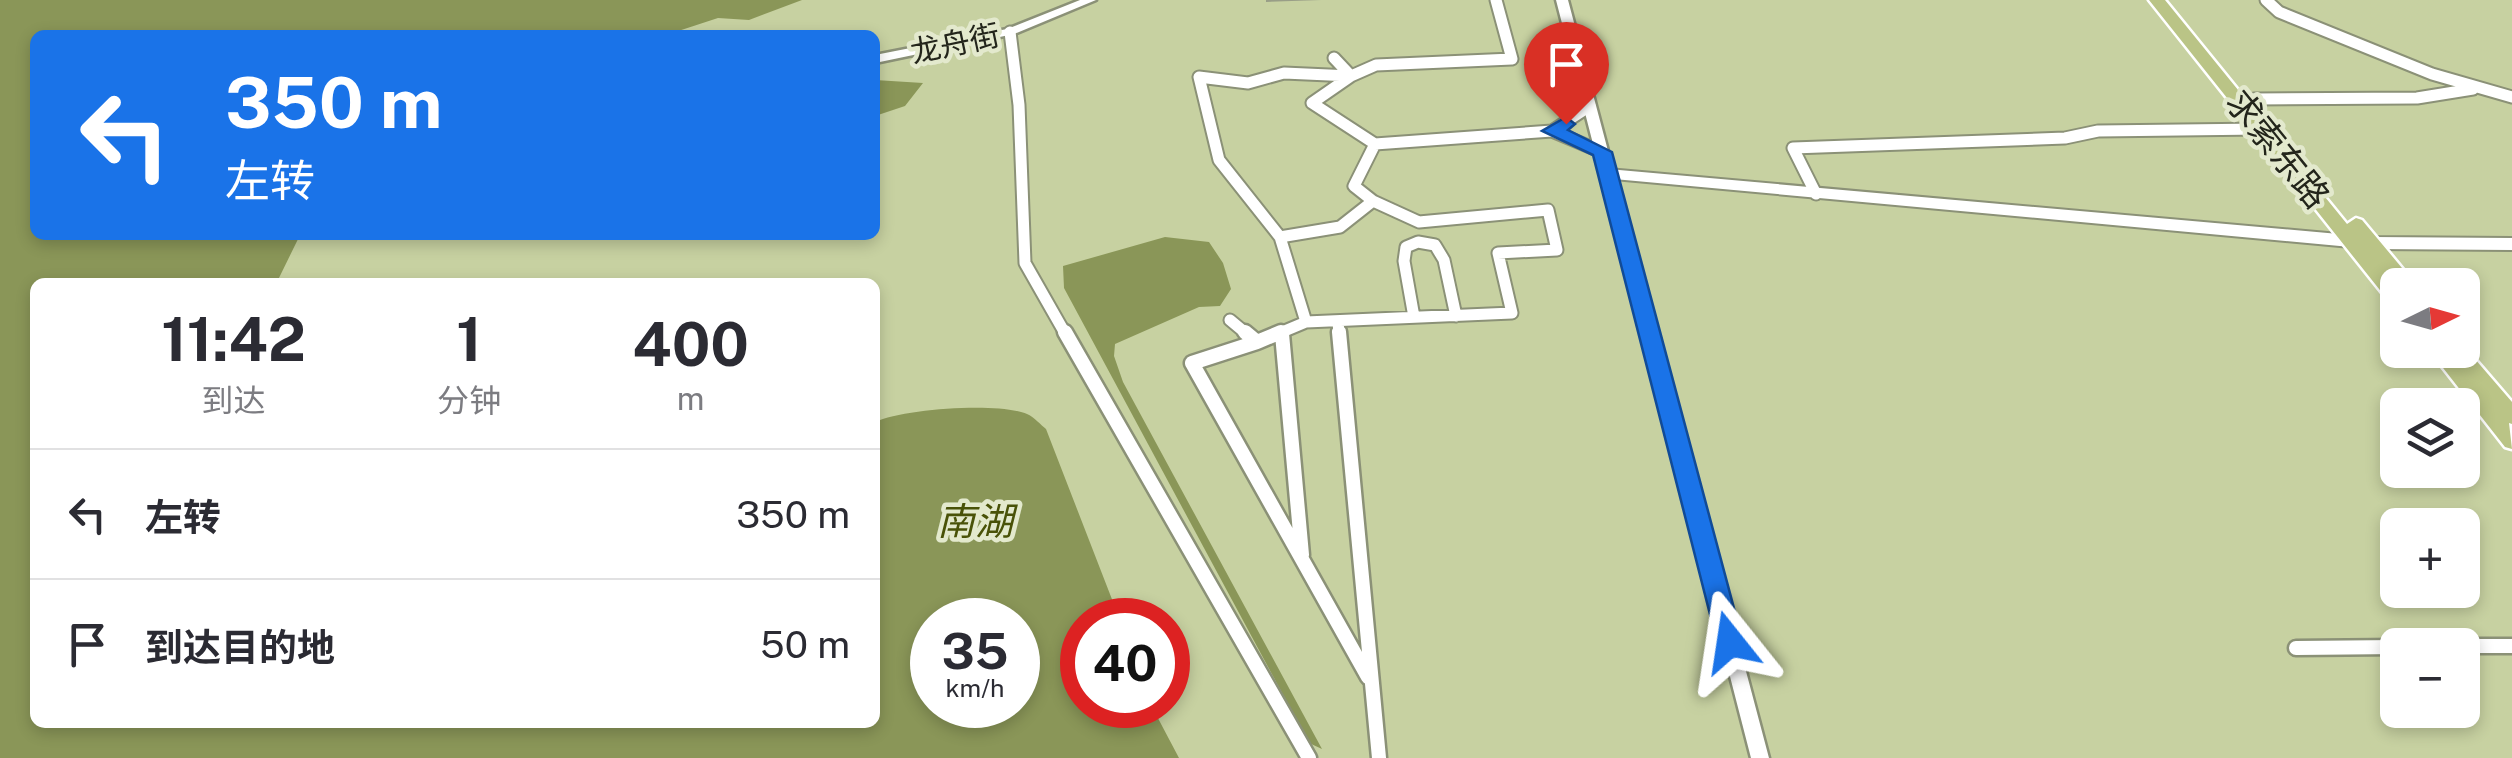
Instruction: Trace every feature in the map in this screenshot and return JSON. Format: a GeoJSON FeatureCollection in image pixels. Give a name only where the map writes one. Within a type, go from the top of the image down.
{"type":"FeatureCollection","features":[{"type":"Feature","properties":{"kind":"main road","name":"求索东路"},"geometry":{"type":"LineString","coordinates":[[2158,0],[2262,129],[2388,268]]}},
{"type":"Feature","properties":{"kind":"main road","name":"求索东路"},"geometry":{"type":"LineString","coordinates":[[2173,0],[2254,99],[2380,270]]}},
{"type":"Feature","properties":{"kind":"main road"},"geometry":{"type":"LineString","coordinates":[[1608,178],[2366,247],[2512,252]]}},
{"type":"Feature","properties":{"kind":"main road"},"geometry":{"type":"LineString","coordinates":[[1608,178],[2366,247],[2512,244]]}},
{"type":"Feature","properties":{"kind":"main road"},"geometry":{"type":"LineString","coordinates":[[2453,368],[2512,441]]}},
{"type":"Feature","properties":{"kind":"main road"},"geometry":{"type":"LineString","coordinates":[[2473,368],[2512,416]]}},
{"type":"Feature","properties":{"kind":"street","name":"龙舟街"},"geometry":{"type":"LineString","coordinates":[[880,59],[1010,32],[1090,0]]}},
{"type":"Feature","properties":{"kind":"street"},"geometry":{"type":"LineString","coordinates":[[1496,0],[1512,59],[1376,65],[1351,76],[1312,103],[1375,144],[1552,131],[1602,152]]}},
{"type":"Feature","properties":{"kind":"street"},"geometry":{"type":"LineString","coordinates":[[1562,0],[1760,758]]}},
{"type":"Feature","properties":{"kind":"street"},"geometry":{"type":"LineString","coordinates":[[2266,0],[2277,13],[2300,17],[2372,53],[2512,97]]}},
{"type":"Feature","properties":{"kind":"street"},"geometry":{"type":"LineString","coordinates":[[1010,32],[1020,105],[1025,262],[1309,758]]}},
{"type":"Feature","properties":{"kind":"street"},"geometry":{"type":"LineString","coordinates":[[1334,58],[1351,76]]}},
{"type":"Feature","properties":{"kind":"street"},"geometry":{"type":"LineString","coordinates":[[1306,322],[1280,237],[1220,160],[1199,77],[1248,82],[1284,73],[1351,76]]}},
{"type":"Feature","properties":{"kind":"street"},"geometry":{"type":"LineString","coordinates":[[2254,99],[2417,98],[2476,88]]}},
{"type":"Feature","properties":{"kind":"street"},"geometry":{"type":"LineString","coordinates":[[1552,131],[1590,106]]}},
{"type":"Feature","properties":{"kind":"street"},"geometry":{"type":"LineString","coordinates":[[1816,194],[1793,148],[2065,138],[2098,131],[2262,129]]}},
{"type":"Feature","properties":{"kind":"street"},"geometry":{"type":"LineString","coordinates":[[1372,684],[1192,363],[1282,334],[1306,322],[1512,313],[1498,253],[1557,250],[1548,210],[1419,222],[1372,201],[1354,186],[1375,144]]}},
{"type":"Feature","properties":{"kind":"street"},"geometry":{"type":"LineString","coordinates":[[1280,237],[1340,227],[1372,201]]}},
{"type":"Feature","properties":{"kind":"street"},"geometry":{"type":"LineString","coordinates":[[1414,318],[1404,260],[1406,247],[1418,242],[1435,245],[1444,260],[1456,316]]}},
{"type":"Feature","properties":{"kind":"street"},"geometry":{"type":"LineString","coordinates":[[1230,320],[1257,342]]}},
{"type":"Feature","properties":{"kind":"street"},"geometry":{"type":"LineString","coordinates":[[1338,321],[1379,758]]}},
{"type":"Feature","properties":{"kind":"street"},"geometry":{"type":"LineString","coordinates":[[1282,334],[1302,560]]}},
{"type":"Feature","properties":{"kind":"street"},"geometry":{"type":"LineString","coordinates":[[2480,646],[2512,646]]}},
{"type":"Feature","properties":{"kind":"street"},"geometry":{"type":"LineString","coordinates":[[2296,648],[2380,647]]}},
{"type":"Feature","properties":{"kind":"shaded area"},"geometry":{"type":"Polygon","coordinates":[[[0,0],[2512,0],[2512,758],[0,758],[0,0]]]}},
{"type":"Feature","properties":{"kind":"water","name":"南湖"},"geometry":{"type":"Polygon","coordinates":[[[0,0],[802,0],[749,20],[718,18],[681,30],[30,30],[30,240],[298,240],[279,278],[30,278],[30,728],[880,728],[880,420],[928,411],[995,408],[1027,414],[1046,429],[1111,598],[1060,598],[1060,728],[1163,728],[1179,758],[0,758],[0,0]]]}},
{"type":"Feature","properties":{"kind":"water"},"geometry":{"type":"Polygon","coordinates":[[[880,80],[923,83],[905,106],[880,114],[880,80]]]}},
{"type":"Feature","properties":{"kind":"water"},"geometry":{"type":"Polygon","coordinates":[[[1165,237],[1209,242],[1223,263],[1231,289],[1220,306],[1199,307],[1115,344],[1114,356],[1123,382],[1322,749],[1309,743],[1064,288],[1063,266],[1165,237]]]}},
{"type":"Feature","properties":{"kind":"route"},"geometry":{"type":"LineString","coordinates":[[1566,124],[1552,131],[1602,152],[1730,642]]}}]}
